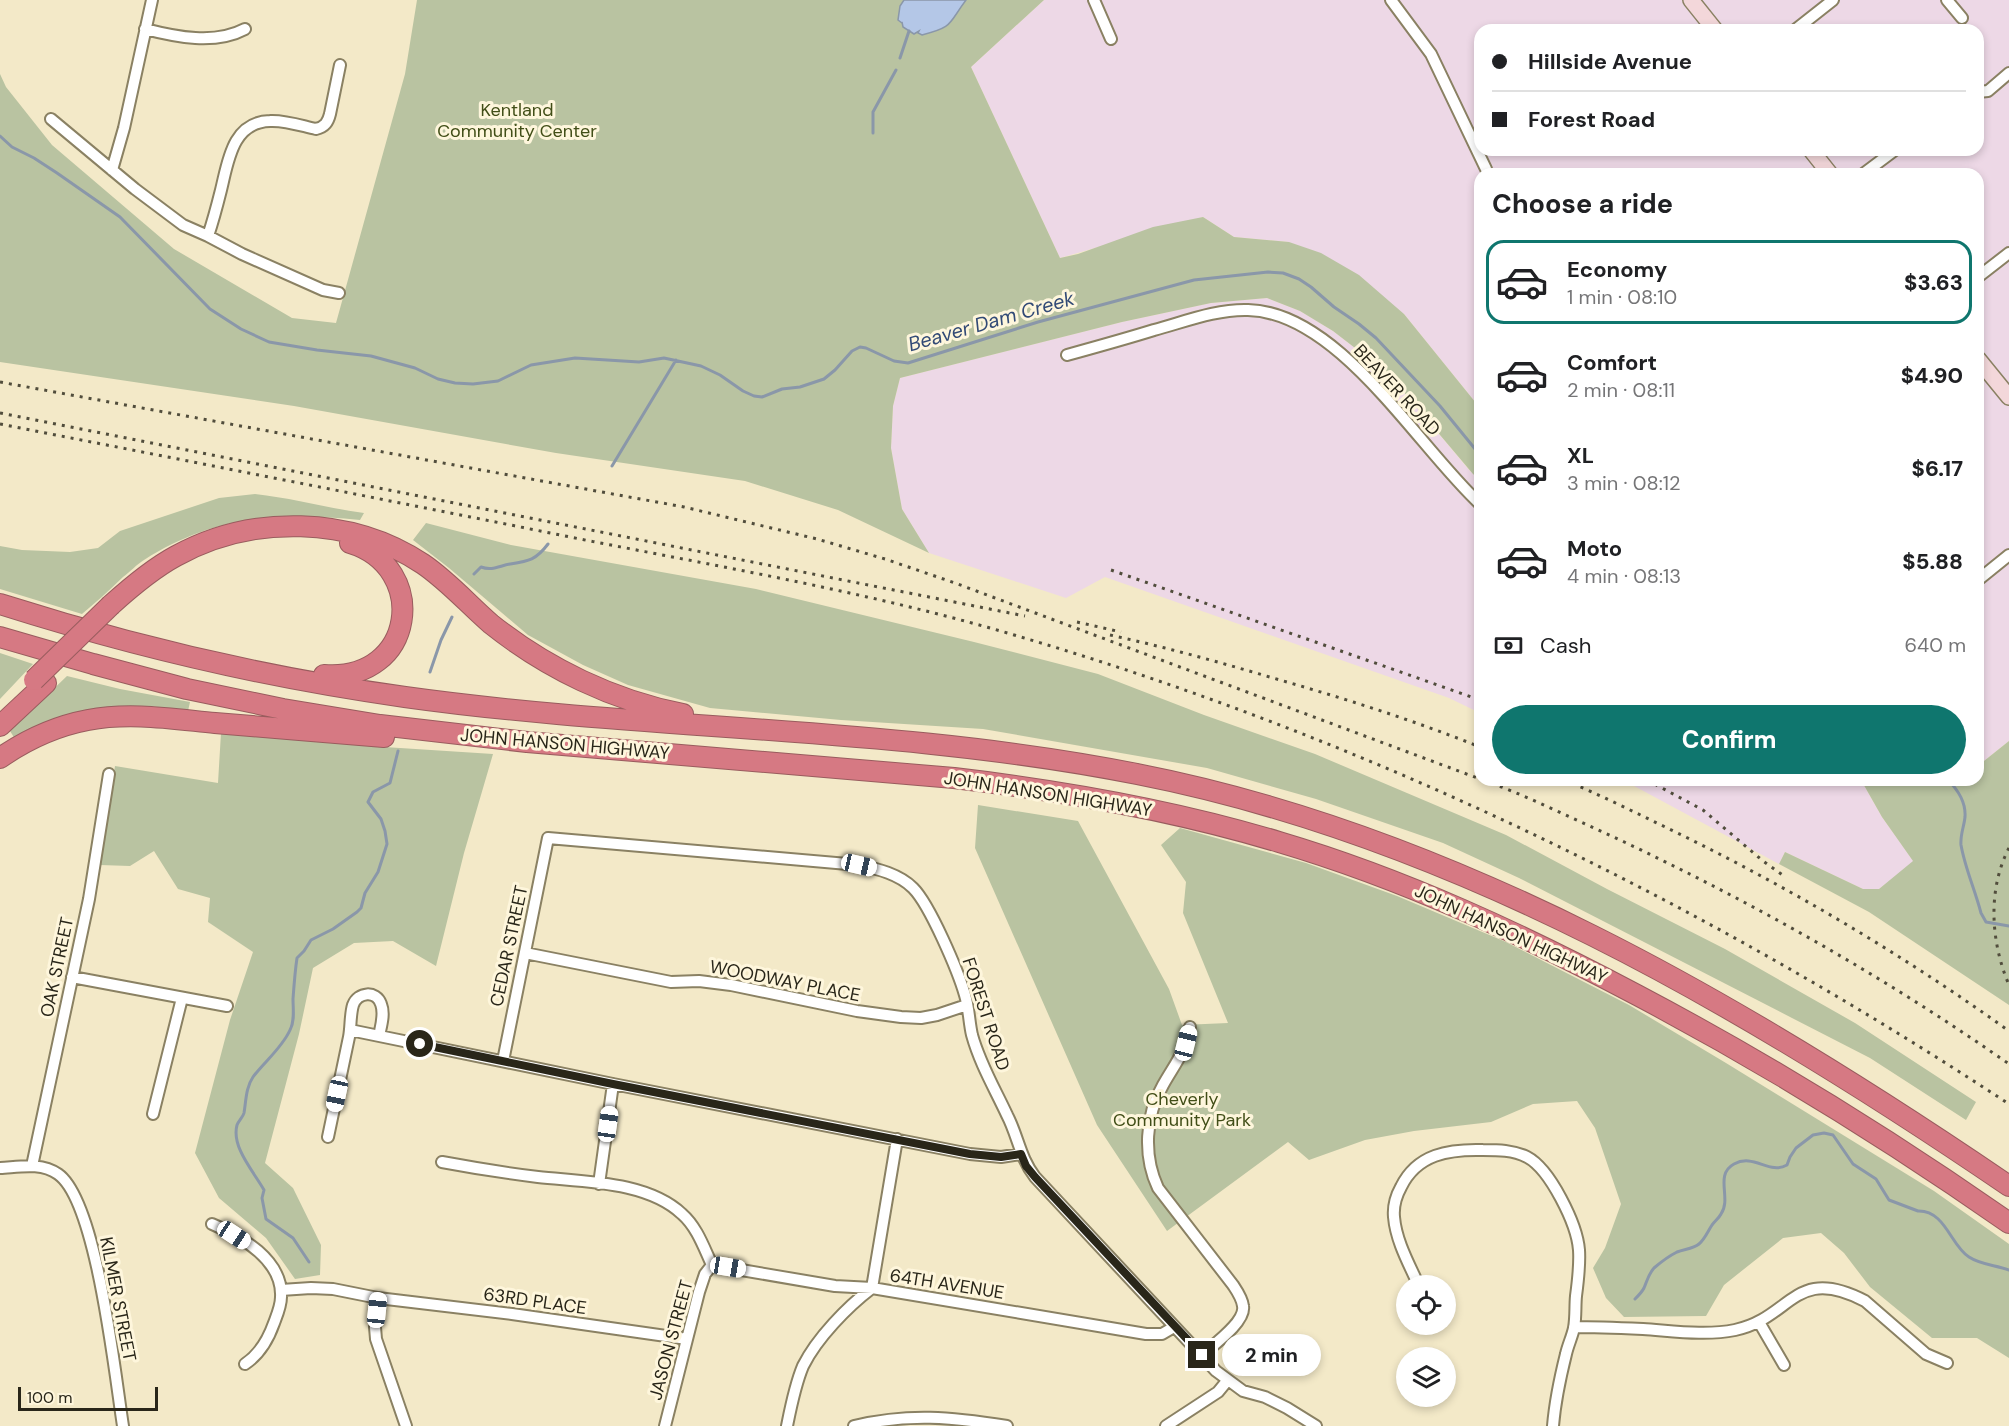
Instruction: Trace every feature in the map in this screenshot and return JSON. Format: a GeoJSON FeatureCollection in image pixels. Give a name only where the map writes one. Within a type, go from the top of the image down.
{"type":"FeatureCollection","features":[{"type":"Feature","properties":{"kind":"highway"},"geometry":{"type":"LineString","coordinates":[[0,714],[40,681],[116,607],[137,582],[164,563],[189,549],[237,533],[273,527],[299,526],[336,530],[388,544],[422,563],[502,632],[533,654],[587,683],[660,708],[692,716],[733,720],[786,732]]}},
{"type":"Feature","properties":{"kind":"highway"},"geometry":{"type":"LineString","coordinates":[[0,726],[86,630],[147,587],[189,561],[214,550],[248,541],[281,537],[322,538],[354,544],[380,559],[395,579],[402,610],[397,637],[381,659],[369,668],[349,675],[270,674]]}},
{"type":"Feature","properties":{"kind":"highway","name":"JOHN HANSON HIGHWAY"},"geometry":{"type":"LineString","coordinates":[[0,604],[147,646],[270,674],[439,701],[980,749],[1111,769],[1240,797],[1369,839],[1494,890],[1593,938],[1678,982],[1845,1079],[2009,1186]]}},
{"type":"Feature","properties":{"kind":"highway","name":"JOHN HANSON HIGHWAY"},"geometry":{"type":"LineString","coordinates":[[0,637],[140,677],[244,701],[380,725],[527,742],[944,777],[1021,786],[1151,808],[1217,824],[1312,852],[1406,885],[1526,938],[1662,1008],[1842,1112],[1916,1159],[2009,1223]]}},
{"type":"Feature","properties":{"kind":"highway"},"geometry":{"type":"LineString","coordinates":[[0,758],[60,727],[86,720],[112,717],[177,720],[480,746],[527,742]]}},
{"type":"Feature","properties":{"kind":"street"},"geometry":{"type":"LineString","coordinates":[[112,170],[124,128],[152,0]]}},
{"type":"Feature","properties":{"kind":"street"},"geometry":{"type":"LineString","coordinates":[[1094,0],[1112,39]]}},
{"type":"Feature","properties":{"kind":"street"},"geometry":{"type":"LineString","coordinates":[[1390,0],[1431,54],[1474,144]]}},
{"type":"Feature","properties":{"kind":"street"},"geometry":{"type":"LineString","coordinates":[[1803,24],[1833,0]]}},
{"type":"Feature","properties":{"kind":"street"},"geometry":{"type":"LineString","coordinates":[[1947,0],[1962,18]]}},
{"type":"Feature","properties":{"kind":"street"},"geometry":{"type":"LineString","coordinates":[[1695,1],[1711,24]]}},
{"type":"Feature","properties":{"kind":"street"},"geometry":{"type":"LineString","coordinates":[[145,29],[168,34],[216,38],[229,36],[245,29]]}},
{"type":"Feature","properties":{"kind":"street"},"geometry":{"type":"LineString","coordinates":[[208,236],[227,163],[236,140],[251,126],[271,120],[316,129],[323,126],[330,114],[340,64]]}},
{"type":"Feature","properties":{"kind":"street"},"geometry":{"type":"LineString","coordinates":[[1984,91],[1988,91],[2009,74]]}},
{"type":"Feature","properties":{"kind":"street"},"geometry":{"type":"LineString","coordinates":[[51,119],[183,225],[323,290],[339,293]]}},
{"type":"Feature","properties":{"kind":"street"},"geometry":{"type":"LineString","coordinates":[[1816,156],[1825,168]]}},
{"type":"Feature","properties":{"kind":"street"},"geometry":{"type":"LineString","coordinates":[[1871,168],[1887,156]]}},
{"type":"Feature","properties":{"kind":"street"},"geometry":{"type":"LineString","coordinates":[[1984,272],[2009,253]]}},
{"type":"Feature","properties":{"kind":"street","name":"BEAVER ROAD"},"geometry":{"type":"LineString","coordinates":[[1066,355],[1203,316],[1248,310],[1274,314],[1316,335],[1367,377],[1436,458],[1474,498]]}},
{"type":"Feature","properties":{"kind":"street"},"geometry":{"type":"LineString","coordinates":[[1984,366],[2009,397]]}},
{"type":"Feature","properties":{"kind":"street"},"geometry":{"type":"LineString","coordinates":[[1984,575],[2009,555]]}},
{"type":"Feature","properties":{"kind":"street","name":"OAK STREET"},"geometry":{"type":"LineString","coordinates":[[32,1166],[89,899],[109,774]]}},
{"type":"Feature","properties":{"kind":"street","name":"CEDAR STREET"},"geometry":{"type":"LineString","coordinates":[[503,1061],[548,838]]}},
{"type":"Feature","properties":{"kind":"street","name":"FOREST ROAD"},"geometry":{"type":"LineString","coordinates":[[548,838],[859,865],[886,871],[913,888],[922,899],[956,969],[964,992],[976,1047],[993,1089],[1014,1131],[1026,1166],[1227,1381],[1243,1391],[1265,1397],[1287,1408],[1316,1426]]}},
{"type":"Feature","properties":{"kind":"street","name":"WOODWAY PLACE"},"geometry":{"type":"LineString","coordinates":[[525,953],[671,982],[723,983],[857,1011],[901,1017],[929,1017],[967,1005]]}},
{"type":"Feature","properties":{"kind":"street"},"geometry":{"type":"LineString","coordinates":[[72,977],[227,1006]]}},
{"type":"Feature","properties":{"kind":"street"},"geometry":{"type":"LineString","coordinates":[[328,1137],[354,1004],[363,996],[372,994],[379,1000],[382,1011],[379,1036]]}},
{"type":"Feature","properties":{"kind":"street"},"geometry":{"type":"LineString","coordinates":[[153,1114],[182,998]]}},
{"type":"Feature","properties":{"kind":"street"},"geometry":{"type":"LineString","coordinates":[[1190,1028],[1183,1053],[1158,1094],[1148,1138],[1148,1154],[1158,1188],[1233,1285],[1244,1307],[1240,1321],[1202,1355]]}},
{"type":"Feature","properties":{"kind":"street"},"geometry":{"type":"LineString","coordinates":[[350,1030],[984,1156],[1001,1157],[1021,1154]]}},
{"type":"Feature","properties":{"kind":"street"},"geometry":{"type":"LineString","coordinates":[[599,1184],[613,1084]]}},
{"type":"Feature","properties":{"kind":"street"},"geometry":{"type":"LineString","coordinates":[[788,1426],[804,1365],[836,1322],[872,1288],[897,1139]]}},
{"type":"Feature","properties":{"kind":"street"},"geometry":{"type":"LineString","coordinates":[[1414,1275],[1396,1232],[1394,1216],[1396,1196],[1407,1176],[1416,1166],[1427,1158],[1446,1152],[1474,1149],[1514,1151],[1535,1162],[1545,1171],[1577,1234],[1579,1250],[1574,1327],[1562,1372],[1553,1426]]}},
{"type":"Feature","properties":{"kind":"street"},"geometry":{"type":"LineString","coordinates":[[442,1162],[648,1193],[674,1207],[685,1216],[712,1265]]}},
{"type":"Feature","properties":{"kind":"street","name":"KILMER STREET"},"geometry":{"type":"LineString","coordinates":[[0,1168],[32,1166],[47,1168],[60,1175],[71,1189],[83,1214],[98,1265],[123,1426]]}},
{"type":"Feature","properties":{"kind":"street"},"geometry":{"type":"LineString","coordinates":[[212,1224],[234,1235],[261,1254],[268,1261],[281,1290],[281,1301],[270,1333],[255,1357],[245,1364]]}},
{"type":"Feature","properties":{"kind":"street","name":"64TH AVENUE"},"geometry":{"type":"LineString","coordinates":[[712,1265],[835,1286],[872,1288],[1146,1334],[1162,1334],[1174,1326]]}},
{"type":"Feature","properties":{"kind":"street","name":"JASON STREET"},"geometry":{"type":"LineString","coordinates":[[665,1426],[703,1281],[712,1265]]}},
{"type":"Feature","properties":{"kind":"street"},"geometry":{"type":"LineString","coordinates":[[1574,1327],[1717,1332],[1737,1330],[1759,1322],[1803,1293],[1819,1288],[1840,1291],[1865,1301],[1926,1354],[1947,1363]]}},
{"type":"Feature","properties":{"kind":"street","name":"63RD PLACE"},"geometry":{"type":"LineString","coordinates":[[281,1290],[333,1289],[378,1298],[687,1339]]}},
{"type":"Feature","properties":{"kind":"street"},"geometry":{"type":"LineString","coordinates":[[378,1298],[376,1339],[406,1426]]}},
{"type":"Feature","properties":{"kind":"street"},"geometry":{"type":"LineString","coordinates":[[1759,1322],[1784,1365]]}},
{"type":"Feature","properties":{"kind":"street"},"geometry":{"type":"LineString","coordinates":[[1166,1426],[1218,1392],[1227,1381]]}},
{"type":"Feature","properties":{"kind":"street"},"geometry":{"type":"LineString","coordinates":[[854,1426],[916,1417],[955,1418],[1007,1426]]}},
{"type":"Feature","properties":{"kind":"shaded area"},"geometry":{"type":"Polygon","coordinates":[[[1044,0],[2009,0],[2009,741],[1984,761],[1984,168],[1474,168],[1474,401],[1404,314],[1289,242],[1234,237],[1203,217],[1060,258],[971,67],[1044,0]]]}},
{"type":"Feature","properties":{"kind":"shaded area"},"geometry":{"type":"Polygon","coordinates":[[[1267,298],[1300,311],[1333,331],[1368,358],[1402,390],[1474,475],[1474,710],[1449,698],[1105,577],[1066,598],[929,553],[902,509],[891,448],[893,406],[900,378],[1122,322],[1211,303],[1267,298]]]}},
{"type":"Feature","properties":{"kind":"shaded area"},"geometry":{"type":"Polygon","coordinates":[[[1634,786],[1864,786],[1882,817],[1914,862],[1879,889],[1863,889],[1785,852],[1779,864],[1634,786]]]}},
{"type":"Feature","properties":{"kind":"green space","name":"Kentland Community Center"},"geometry":{"type":"Polygon","coordinates":[[[417,0],[1044,0],[971,67],[1060,258],[1078,254],[1153,227],[1203,217],[1234,237],[1289,242],[1321,253],[1359,275],[1404,314],[1474,401],[1474,475],[1402,390],[1368,358],[1333,331],[1300,311],[1267,298],[1211,303],[1122,322],[900,378],[893,406],[891,448],[902,509],[929,553],[838,510],[745,481],[556,453],[294,406],[0,362],[0,74],[6,87],[52,145],[174,249],[292,318],[336,323],[405,74],[417,0]]]}},
{"type":"Feature","properties":{"kind":"green space"},"geometry":{"type":"Polygon","coordinates":[[[255,494],[364,513],[360,520],[275,517],[249,520],[222,525],[196,534],[170,545],[141,562],[82,614],[0,589],[0,546],[22,550],[70,552],[98,548],[120,531],[219,498],[255,494]]]}},
{"type":"Feature","properties":{"kind":"green space"},"geometry":{"type":"Polygon","coordinates":[[[426,523],[511,545],[756,589],[1098,674],[1204,715],[1315,754],[1506,835],[1725,949],[1855,1023],[1976,1102],[1966,1120],[1870,1058],[1519,878],[1443,843],[1316,799],[1207,768],[983,729],[841,720],[710,708],[628,685],[583,665],[528,635],[413,540],[426,523]]]}},
{"type":"Feature","properties":{"kind":"green space"},"geometry":{"type":"Polygon","coordinates":[[[0,653],[33,664],[0,699],[0,653]]]}},
{"type":"Feature","properties":{"kind":"green space"},"geometry":{"type":"Polygon","coordinates":[[[67,676],[190,702],[188,711],[150,706],[91,710],[15,739],[10,731],[67,676]]]}},
{"type":"Feature","properties":{"kind":"green space"},"geometry":{"type":"Polygon","coordinates":[[[221,733],[493,754],[464,853],[436,966],[393,941],[354,943],[313,968],[299,1034],[265,1163],[293,1188],[321,1245],[320,1275],[295,1279],[266,1238],[219,1198],[195,1153],[230,1020],[253,952],[208,922],[210,898],[178,889],[154,851],[130,866],[100,865],[115,766],[218,783],[221,733]]]}},
{"type":"Feature","properties":{"kind":"green space"},"geometry":{"type":"Polygon","coordinates":[[[2009,741],[2009,1005],[1869,912],[1779,864],[1785,852],[1863,889],[1879,889],[1913,861],[1882,817],[1864,786],[1984,786],[1984,761],[2009,741]]]}},
{"type":"Feature","properties":{"kind":"green space","name":"Cheverly Community Park"},"geometry":{"type":"Polygon","coordinates":[[[978,805],[1078,821],[1169,989],[1182,1025],[1228,1023],[1183,913],[1186,882],[1161,845],[1180,828],[1306,863],[1397,896],[1506,942],[1629,1005],[1934,1191],[2009,1244],[2009,1358],[1977,1338],[1932,1338],[1870,1287],[1844,1253],[1821,1233],[1783,1238],[1724,1285],[1706,1316],[1624,1317],[1606,1298],[1593,1268],[1605,1248],[1621,1204],[1595,1128],[1577,1101],[1533,1104],[1491,1122],[1414,1131],[1365,1140],[1309,1160],[1288,1142],[1167,1231],[1097,1125],[975,848],[978,805]]]}},
{"type":"Feature","properties":{"kind":"water"},"geometry":{"type":"Polygon","coordinates":[[[904,0],[966,0],[949,24],[940,30],[922,35],[918,33],[919,31],[914,34],[903,27],[902,22],[898,20],[900,6],[904,0]]]}},
{"type":"Feature","properties":{"kind":"waterway"},"geometry":{"type":"LineString","coordinates":[[900,58],[909,31]]}},
{"type":"Feature","properties":{"kind":"waterway"},"geometry":{"type":"LineString","coordinates":[[873,133],[873,112],[896,70]]}},
{"type":"Feature","properties":{"kind":"waterway","name":"Beaver Dam Creek"},"geometry":{"type":"LineString","coordinates":[[0,136],[12,147],[34,158],[120,217],[210,309],[241,329],[269,342],[371,356],[415,368],[438,379],[455,383],[473,384],[498,381],[531,365],[575,358],[639,362],[664,358],[701,366],[720,375],[743,391],[762,397],[782,389],[800,387],[824,379],[852,351],[860,347],[894,361],[908,363],[1038,322],[1194,280],[1268,272],[1283,273],[1299,279],[1376,338],[1440,406],[1474,448]]}},
{"type":"Feature","properties":{"kind":"waterway"},"geometry":{"type":"LineString","coordinates":[[612,466],[676,360]]}},
{"type":"Feature","properties":{"kind":"waterway"},"geometry":{"type":"LineString","coordinates":[[474,574],[481,567],[492,568],[532,559],[548,544]]}},
{"type":"Feature","properties":{"kind":"waterway"},"geometry":{"type":"LineString","coordinates":[[430,672],[452,617]]}},
{"type":"Feature","properties":{"kind":"waterway"},"geometry":{"type":"LineString","coordinates":[[309,1262],[293,1238],[266,1219],[262,1198],[264,1190],[240,1150],[237,1142],[237,1125],[244,1113],[251,1081],[287,1037],[292,1026],[297,958],[311,940],[333,929],[361,908],[365,893],[378,872],[387,844],[381,819],[368,802],[373,792],[390,783],[398,751]]}},
{"type":"Feature","properties":{"kind":"waterway","name":"Beaver Dam Creek"},"geometry":{"type":"LineString","coordinates":[[1953,786],[1963,802],[1965,817],[1961,845],[1981,913],[1986,922],[2009,926]]}},
{"type":"Feature","properties":{"kind":"waterway"},"geometry":{"type":"LineString","coordinates":[[1635,1299],[1654,1268],[1665,1259],[1694,1247],[1703,1240],[1724,1208],[1724,1180],[1728,1169],[1741,1161],[1755,1162],[1774,1168],[1787,1165],[1796,1148],[1813,1135],[1824,1133],[1833,1135],[1853,1164],[1876,1179],[1889,1200],[1935,1216],[1969,1257],[1978,1262],[2009,1270]]}},
{"type":"Feature","properties":{"kind":"railway"},"geometry":{"type":"LineString","coordinates":[[0,382],[684,507],[817,539],[955,583],[1474,777]]}},
{"type":"Feature","properties":{"kind":"railway"},"geometry":{"type":"LineString","coordinates":[[0,413],[1025,616]]}},
{"type":"Feature","properties":{"kind":"railway"},"geometry":{"type":"LineString","coordinates":[[0,424],[837,590],[990,628],[1126,670],[1259,717],[1389,769],[1518,827],[1644,889],[1768,957],[1889,1028],[2009,1104]]}},
{"type":"Feature","properties":{"kind":"railway"},"geometry":{"type":"LineString","coordinates":[[1111,570],[1474,698]]}},
{"type":"Feature","properties":{"kind":"railway"},"geometry":{"type":"LineString","coordinates":[[1077,622],[1121,632]]}},
{"type":"Feature","properties":{"kind":"railway"},"geometry":{"type":"LineString","coordinates":[[1110,635],[1192,655],[1325,693],[1474,745]]}},
{"type":"Feature","properties":{"kind":"railway"},"geometry":{"type":"LineString","coordinates":[[1498,786],[1605,833],[1761,911],[1912,999],[2009,1064]]}},
{"type":"Feature","properties":{"kind":"railway"},"geometry":{"type":"LineString","coordinates":[[1578,786],[1705,847],[1795,895],[1882,946],[2009,1031]]}},
{"type":"Feature","properties":{"kind":"railway"},"geometry":{"type":"LineString","coordinates":[[1658,786],[1703,810],[1784,876]]}},
{"type":"Feature","properties":{"kind":"railway"},"geometry":{"type":"LineString","coordinates":[[2009,848],[1997,881],[1994,917],[1998,952],[2009,985]]}},
{"type":"Feature","properties":{"kind":"route"},"geometry":{"type":"LineString","coordinates":[[420,1044],[970,1154],[1001,1157],[1021,1154],[1026,1166],[1035,1177],[1202,1355]]}}]}
